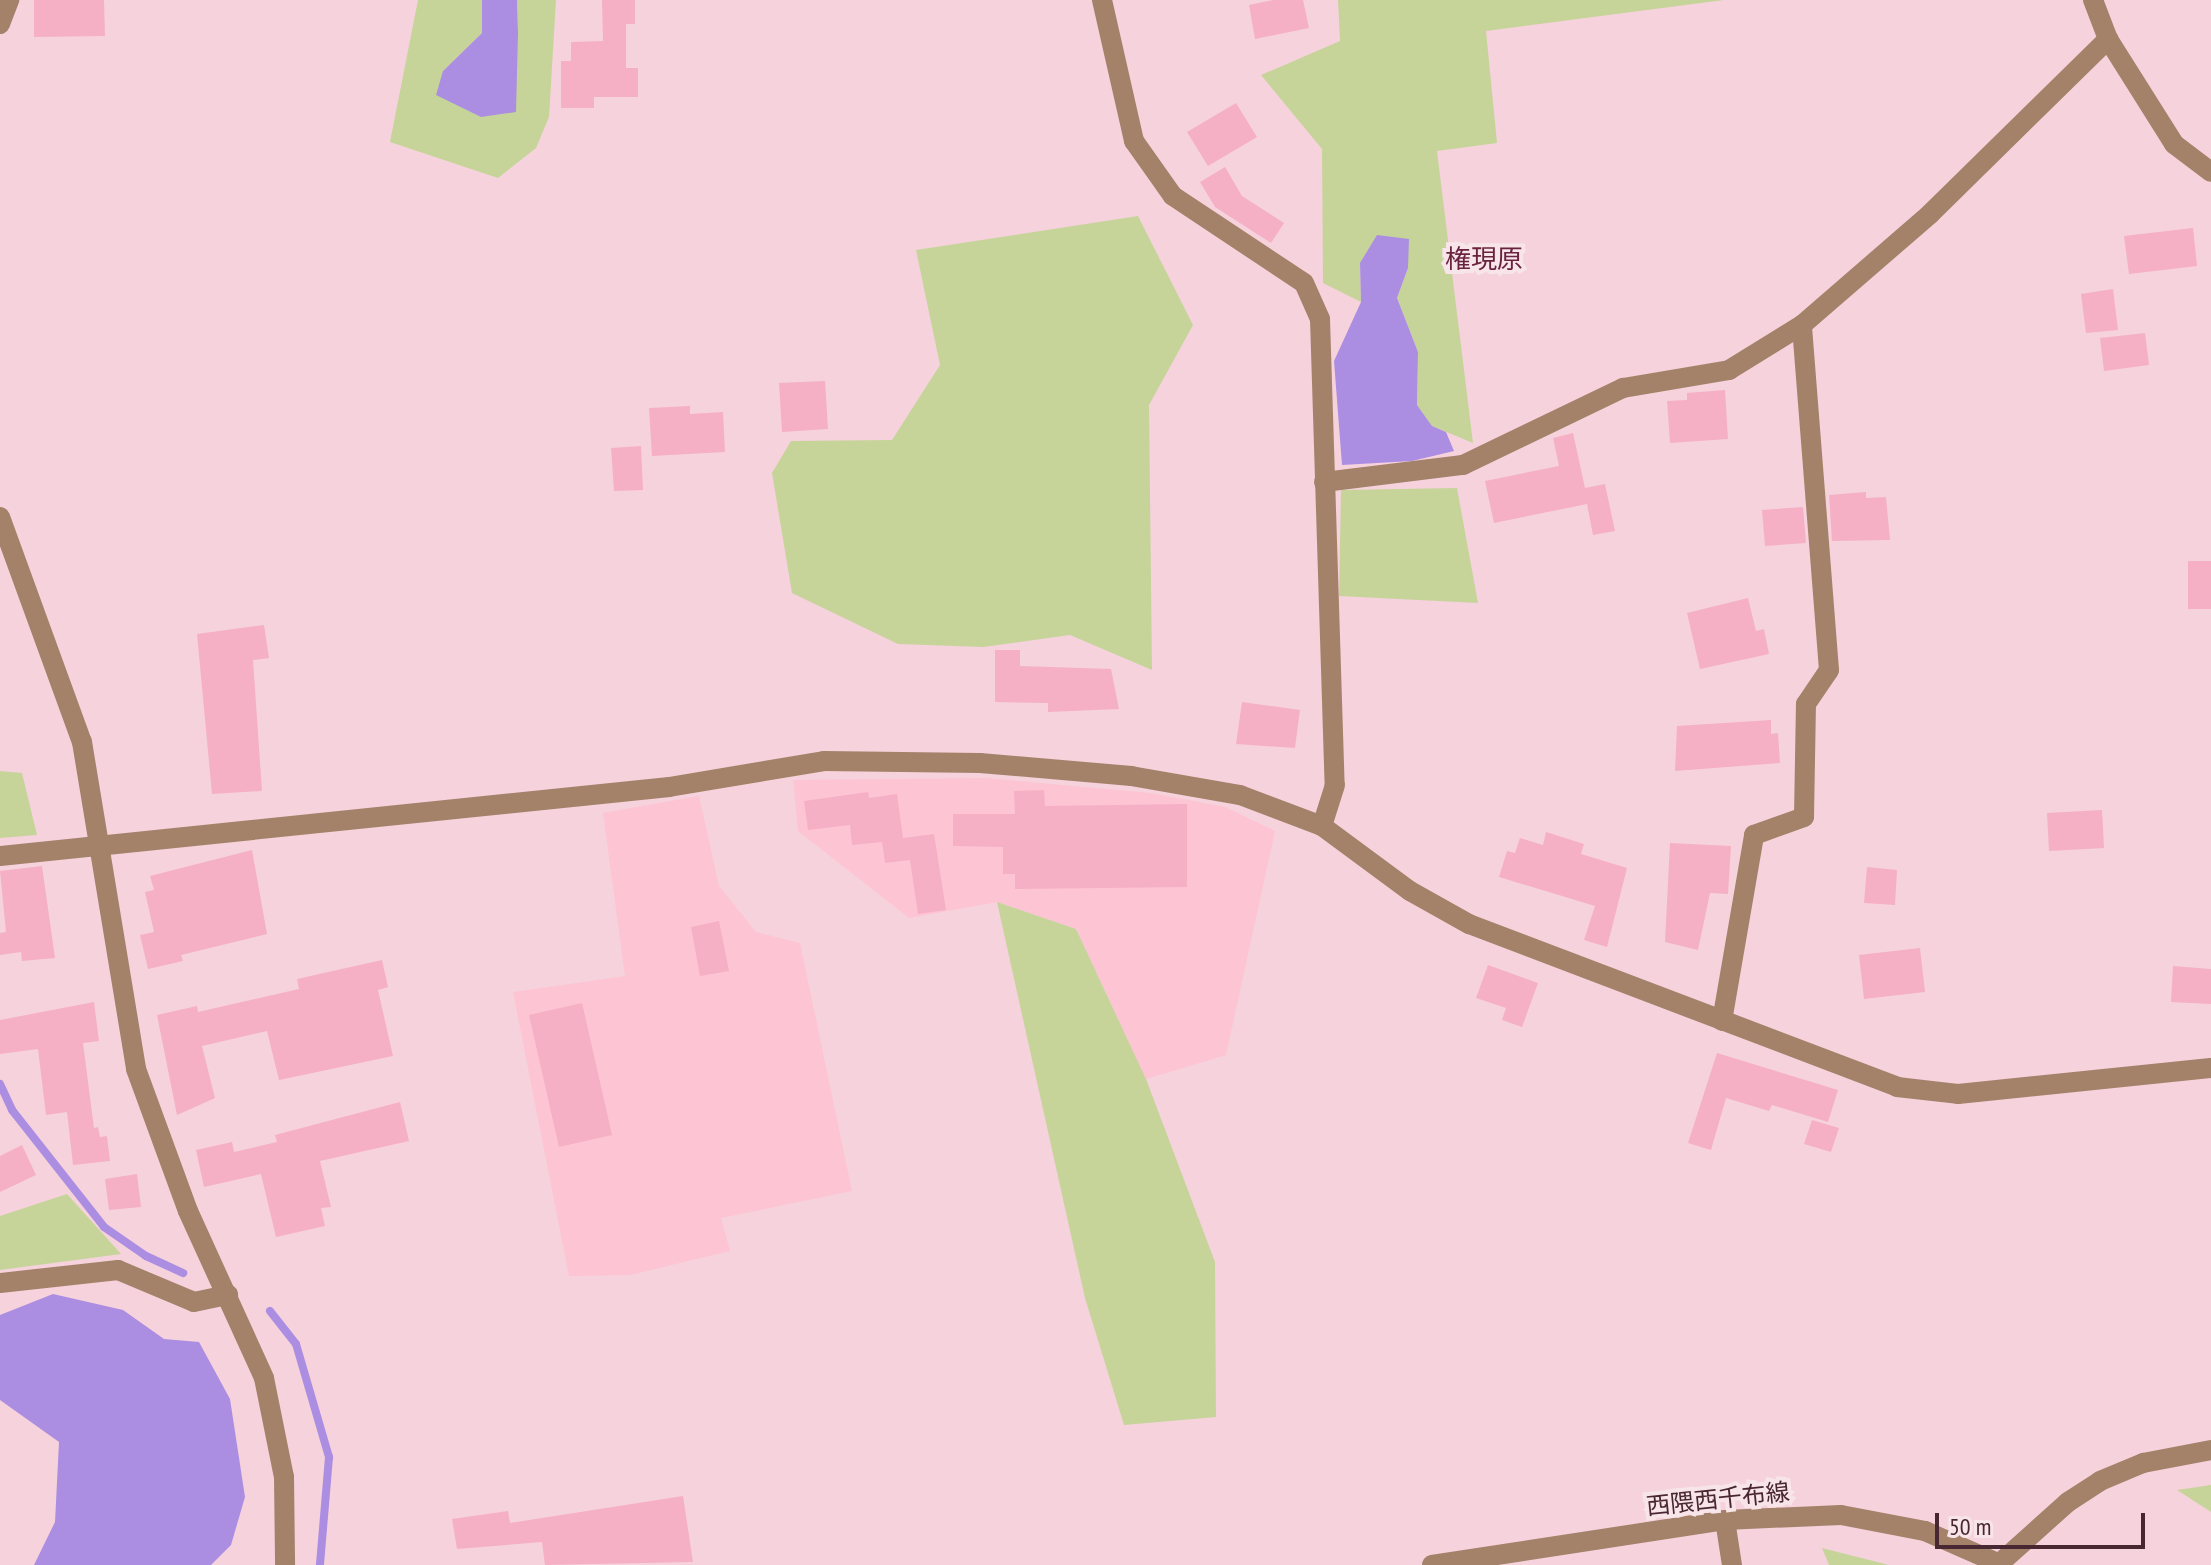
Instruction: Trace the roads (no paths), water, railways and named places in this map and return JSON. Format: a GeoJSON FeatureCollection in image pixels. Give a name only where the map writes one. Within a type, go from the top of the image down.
{"type":"FeatureCollection","features":[{"type":"Feature","properties":{"kind":"street"},"geometry":{"type":"LineString","coordinates":[[0,24],[9,0]]}},
{"type":"Feature","properties":{"kind":"street"},"geometry":{"type":"LineString","coordinates":[[1102,0],[1134,141],[1173,196],[1304,283],[1320,319],[1335,785],[1322,826]]}},
{"type":"Feature","properties":{"kind":"street"},"geometry":{"type":"LineString","coordinates":[[2093,0],[2108,39],[2174,144],[2211,172]]}},
{"type":"Feature","properties":{"kind":"street"},"geometry":{"type":"LineString","coordinates":[[1324,482],[1463,465],[1623,388],[1729,370],[1802,325],[1930,214],[2108,39]]}},
{"type":"Feature","properties":{"kind":"street"},"geometry":{"type":"LineString","coordinates":[[1722,1021],[1754,835],[1804,817],[1806,704],[1829,670],[1802,325]]}},
{"type":"Feature","properties":{"kind":"street"},"geometry":{"type":"LineString","coordinates":[[0,517],[82,742],[136,1069],[171,1170],[264,1378],[284,1477],[285,1565]]}},
{"type":"Feature","properties":{"kind":"street"},"geometry":{"type":"LineString","coordinates":[[0,856],[653,789],[824,761],[980,763],[1131,776],[1240,795],[1322,826],[1410,891],[1469,924],[1897,1087],[1958,1094],[2211,1068]]}},
{"type":"Feature","properties":{"kind":"street"},"geometry":{"type":"LineString","coordinates":[[0,1283],[118,1270],[194,1302],[228,1295]]}},
{"type":"Feature","properties":{"kind":"street"},"geometry":{"type":"LineString","coordinates":[[2001,1564],[2068,1502],[2100,1481],[2143,1463],[2211,1450]]}},
{"type":"Feature","properties":{"kind":"street","name":"西隈西千布線"},"geometry":{"type":"LineString","coordinates":[[1432,1565],[1725,1520],[1841,1515],[1925,1531],[2001,1564]]}},
{"type":"Feature","properties":{"kind":"street"},"geometry":{"type":"LineString","coordinates":[[1725,1520],[1732,1565]]}},
{"type":"Feature","properties":{"kind":"waterway"},"geometry":{"type":"LineString","coordinates":[[0,1084],[12,1110],[104,1227],[146,1256],[183,1273]]}},
{"type":"Feature","properties":{"kind":"waterway"},"geometry":{"type":"LineString","coordinates":[[270,1311],[296,1344],[329,1457],[320,1565]]}},
{"type":"Feature","properties":{"kind":"district","name":"権現原"},"geometry":{"type":"Point","coordinates":[1484,259]}}]}
